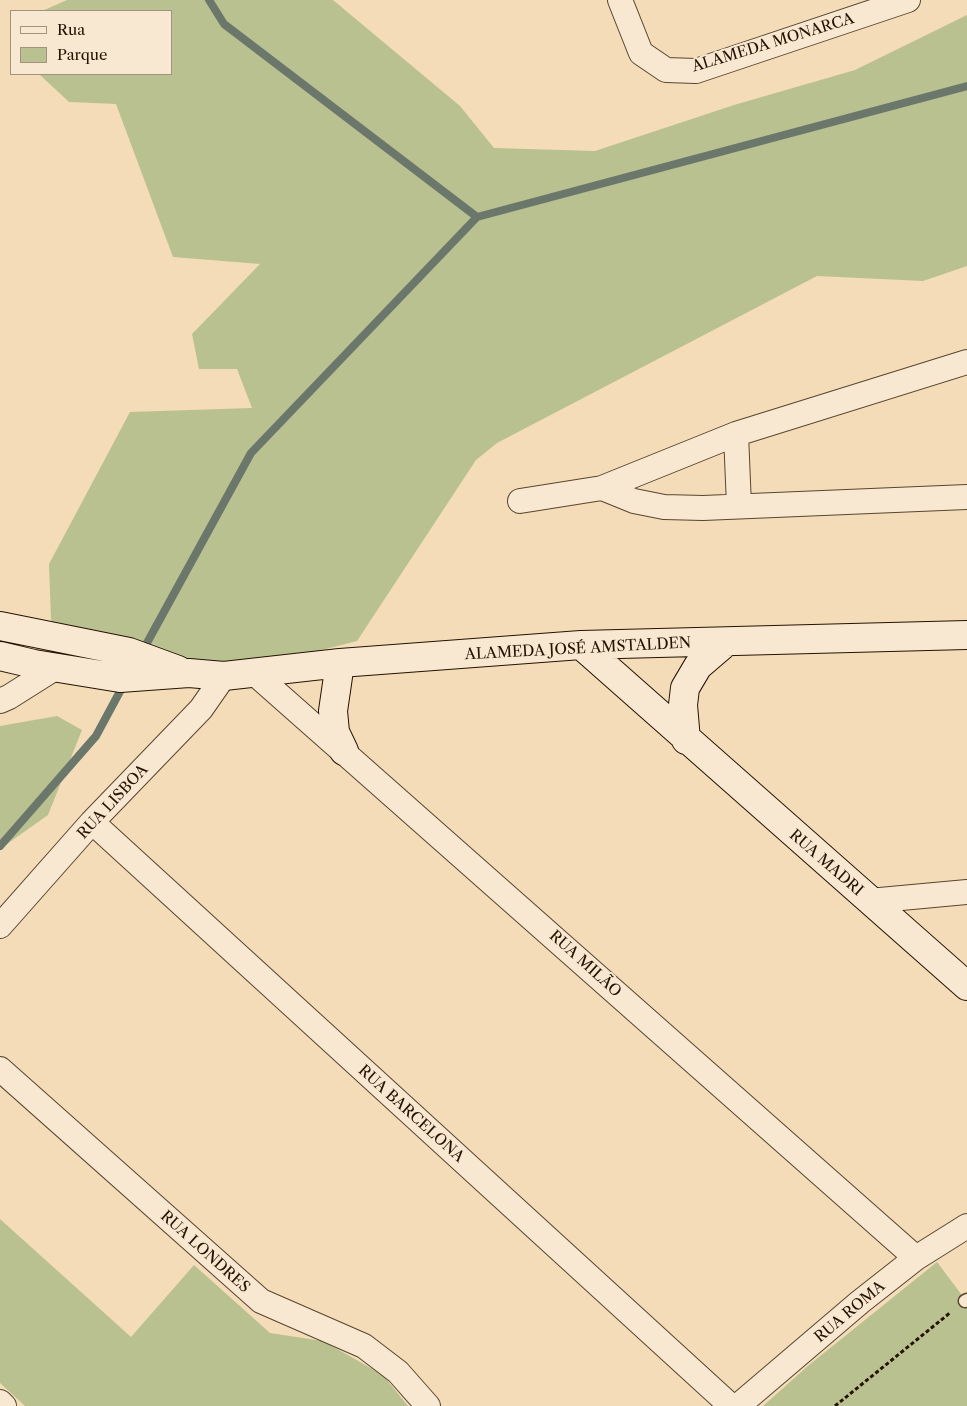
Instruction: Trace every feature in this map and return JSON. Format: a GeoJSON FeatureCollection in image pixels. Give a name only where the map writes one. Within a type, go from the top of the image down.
{"type":"FeatureCollection","features":[{"type":"Feature","properties":{"kind":"street","name":"ALAMEDA MONARCA"},"geometry":{"type":"LineString","coordinates":[[620,0],[641,53],[666,70],[696,71],[904,1]]}},
{"type":"Feature","properties":{"kind":"street"},"geometry":{"type":"LineString","coordinates":[[520,501],[602,488],[736,434],[967,362]]}},
{"type":"Feature","properties":{"kind":"street"},"geometry":{"type":"LineString","coordinates":[[736,434],[739,506]]}},
{"type":"Feature","properties":{"kind":"street"},"geometry":{"type":"LineString","coordinates":[[602,488],[634,501],[664,507],[967,497]]}},
{"type":"Feature","properties":{"kind":"street","name":"ALAMEDA JOSÉ AMSTALDEN"},"geometry":{"type":"LineString","coordinates":[[0,626],[129,652],[189,674]]}},
{"type":"Feature","properties":{"kind":"street"},"geometry":{"type":"LineString","coordinates":[[0,701],[10,697],[44,666],[42,634]]}},
{"type":"Feature","properties":{"kind":"street","name":"ALAMEDA JOSÉ AMSTALDEN"},"geometry":{"type":"LineString","coordinates":[[0,656],[44,666],[120,678],[189,674],[224,676],[340,663],[581,645],[967,635]]}},
{"type":"Feature","properties":{"kind":"street"},"geometry":{"type":"LineString","coordinates":[[686,740],[683,705],[685,688],[698,666],[726,642]]}},
{"type":"Feature","properties":{"kind":"street","name":"RUA MADRI"},"geometry":{"type":"LineString","coordinates":[[581,645],[686,740],[967,986]]}},
{"type":"Feature","properties":{"kind":"street"},"geometry":{"type":"LineString","coordinates":[[340,663],[333,711],[335,732],[344,751]]}},
{"type":"Feature","properties":{"kind":"street","name":"RUA MILÃO"},"geometry":{"type":"LineString","coordinates":[[253,672],[916,1258]]}},
{"type":"Feature","properties":{"kind":"street","name":"RUA LISBOA"},"geometry":{"type":"LineString","coordinates":[[0,926],[92,822],[201,709],[224,676]]}},
{"type":"Feature","properties":{"kind":"street","name":"RUA BARCELONA"},"geometry":{"type":"LineString","coordinates":[[92,822],[730,1406]]}},
{"type":"Feature","properties":{"kind":"street"},"geometry":{"type":"LineString","coordinates":[[869,901],[967,892]]}},
{"type":"Feature","properties":{"kind":"street","name":"RUA LONDRES"},"geometry":{"type":"LineString","coordinates":[[0,1069],[261,1301],[364,1346],[398,1372],[428,1406]]}},
{"type":"Feature","properties":{"kind":"street","name":"RUA ROMA"},"geometry":{"type":"LineString","coordinates":[[738,1406],[860,1302],[916,1258],[967,1226]]}},
{"type":"Feature","properties":{"kind":"street"},"geometry":{"type":"LineString","coordinates":[[0,1402],[4,1406]]}},
{"type":"Feature","properties":{"kind":"path"},"geometry":{"type":"LineString","coordinates":[[835,1406],[897,1354],[966,1301]]}},
{"type":"Feature","properties":{"kind":"green space"},"geometry":{"type":"Polygon","coordinates":[[[67,0],[333,0],[460,106],[494,148],[595,151],[734,105],[855,70],[967,15],[967,266],[923,281],[817,276],[497,443],[476,460],[357,641],[196,682],[85,658],[51,620],[49,564],[130,412],[252,408],[237,369],[199,369],[192,334],[260,264],[173,257],[116,104],[69,102],[40,75],[172,75],[172,10],[44,10],[67,0]]]}},
{"type":"Feature","properties":{"kind":"green space"},"geometry":{"type":"Polygon","coordinates":[[[57,716],[82,730],[48,815],[0,849],[0,726],[57,716]]]}},
{"type":"Feature","properties":{"kind":"green space"},"geometry":{"type":"Polygon","coordinates":[[[0,1219],[131,1337],[194,1265],[270,1333],[323,1341],[383,1375],[408,1406],[25,1406],[0,1383],[0,1219]]]}},
{"type":"Feature","properties":{"kind":"green space"},"geometry":{"type":"Polygon","coordinates":[[[937,1262],[967,1302],[967,1406],[763,1406],[809,1365],[937,1262]]]}},
{"type":"Feature","properties":{"kind":"waterway"},"geometry":{"type":"LineString","coordinates":[[209,0],[224,24],[477,217],[967,86]]}},
{"type":"Feature","properties":{"kind":"waterway"},"geometry":{"type":"LineString","coordinates":[[142,652],[251,453],[477,217]]}},
{"type":"Feature","properties":{"kind":"waterway"},"geometry":{"type":"LineString","coordinates":[[0,846],[96,736],[124,684]]}}]}
